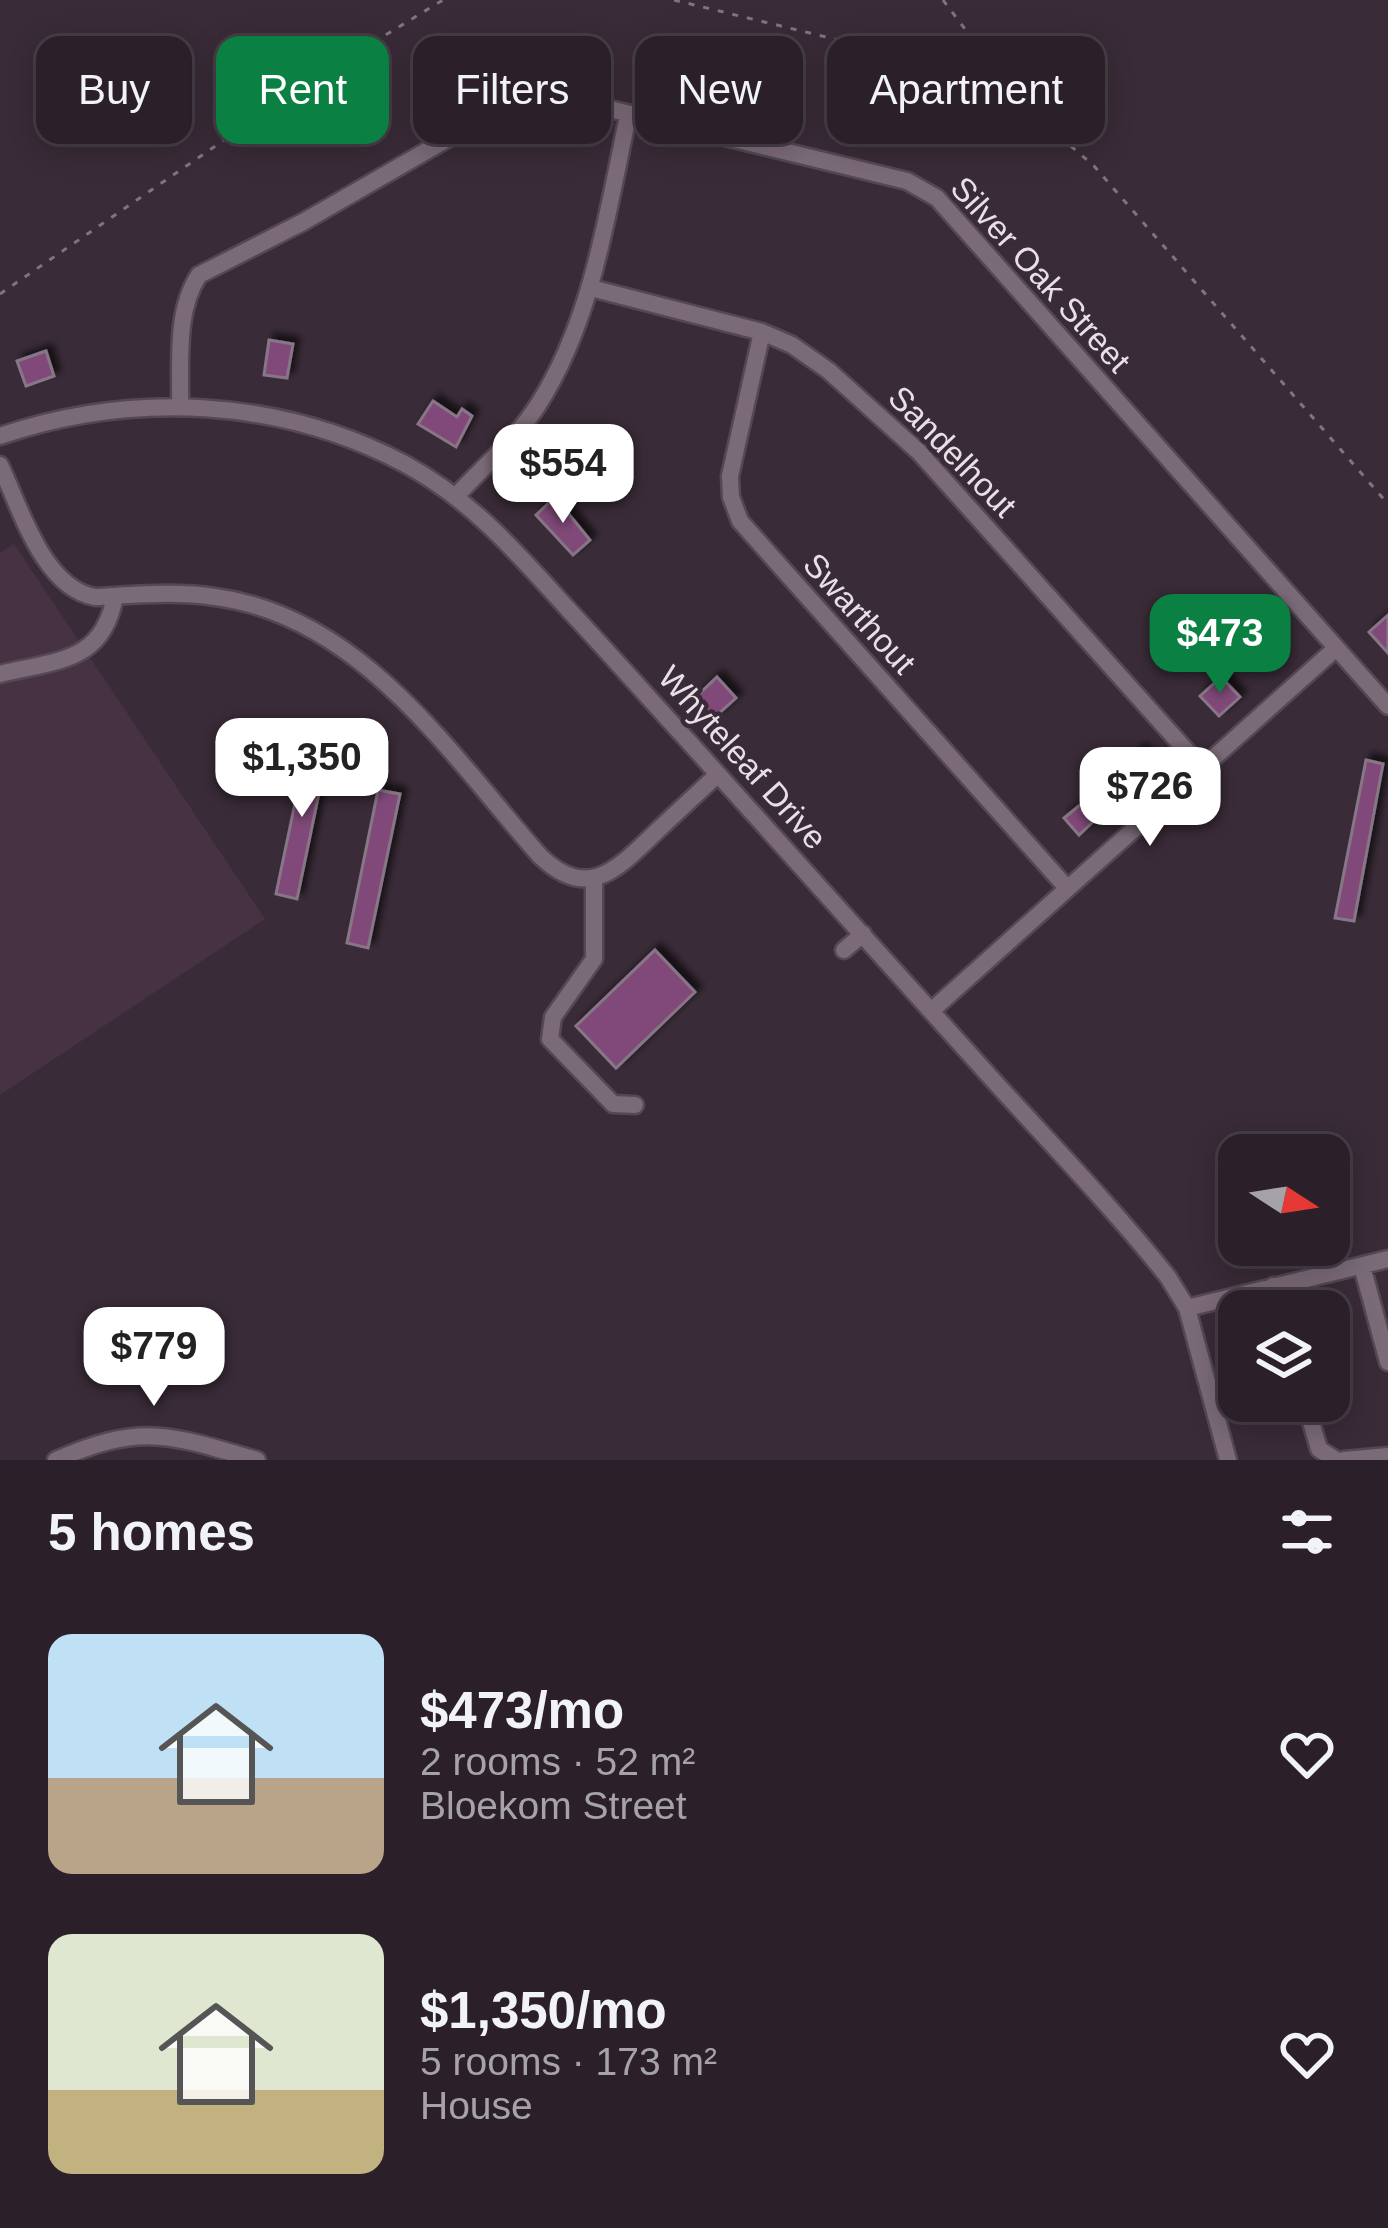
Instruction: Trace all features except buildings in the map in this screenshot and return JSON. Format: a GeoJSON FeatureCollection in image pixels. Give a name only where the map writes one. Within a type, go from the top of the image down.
{"type":"FeatureCollection","features":[{"type":"Feature","properties":{"kind":"street","name":"Silver Oak Street"},"geometry":{"type":"LineString","coordinates":[[180,405],[185,309],[191,287],[211,267],[303,222],[520,97],[556,96],[907,181],[928,191],[1388,706]]}},
{"type":"Feature","properties":{"kind":"street"},"geometry":{"type":"LineString","coordinates":[[457,495],[537,407],[591,288],[628,116]]}},
{"type":"Feature","properties":{"kind":"street","name":"Sandelhout"},"geometry":{"type":"LineString","coordinates":[[591,288],[762,332],[792,344],[829,371],[919,452],[1201,767]]}},
{"type":"Feature","properties":{"kind":"street","name":"Swarthout"},"geometry":{"type":"LineString","coordinates":[[762,332],[730,476],[740,521],[1067,888]]}},
{"type":"Feature","properties":{"kind":"street","name":"Whyteleaf Drive"},"geometry":{"type":"LineString","coordinates":[[0,436],[80,416],[180,405],[261,414],[329,431],[401,462],[457,495],[504,538],[1178,1289],[1228,1460]]}},
{"type":"Feature","properties":{"kind":"street"},"geometry":{"type":"LineString","coordinates":[[0,465],[58,575],[85,595],[218,597],[257,606],[330,638],[392,690],[552,867],[568,877],[593,878],[618,868],[718,774]]}},
{"type":"Feature","properties":{"kind":"street"},"geometry":{"type":"LineString","coordinates":[[0,674],[92,647],[106,629],[116,596]]}},
{"type":"Feature","properties":{"kind":"street"},"geometry":{"type":"LineString","coordinates":[[932,1010],[1334,650]]}},
{"type":"Feature","properties":{"kind":"street"},"geometry":{"type":"LineString","coordinates":[[593,878],[594,959],[553,1017],[550,1039],[613,1104],[635,1105]]}},
{"type":"Feature","properties":{"kind":"street"},"geometry":{"type":"LineString","coordinates":[[844,950],[862,934]]}},
{"type":"Feature","properties":{"kind":"street"},"geometry":{"type":"LineString","coordinates":[[1186,1308],[1388,1259]]}},
{"type":"Feature","properties":{"kind":"street"},"geometry":{"type":"LineString","coordinates":[[1362,1266],[1388,1362]]}},
{"type":"Feature","properties":{"kind":"street"},"geometry":{"type":"LineString","coordinates":[[1274,1286],[1275,1290]]}},
{"type":"Feature","properties":{"kind":"street"},"geometry":{"type":"LineString","coordinates":[[1311,1422],[1319,1449],[1340,1460],[1388,1456]]}},
{"type":"Feature","properties":{"kind":"street"},"geometry":{"type":"LineString","coordinates":[[56,1460],[102,1439],[150,1435],[179,1437],[257,1460]]}},
{"type":"Feature","properties":{"kind":"path"},"geometry":{"type":"LineString","coordinates":[[0,294],[310,81],[442,0]]}},
{"type":"Feature","properties":{"kind":"path"},"geometry":{"type":"LineString","coordinates":[[674,0],[827,37]]}},
{"type":"Feature","properties":{"kind":"path"},"geometry":{"type":"LineString","coordinates":[[943,0],[970,36]]}},
{"type":"Feature","properties":{"kind":"path"},"geometry":{"type":"LineString","coordinates":[[1069,144],[1094,166],[1388,504]]}},
{"type":"Feature","properties":{"kind":"shaded area"},"geometry":{"type":"Polygon","coordinates":[[[14,544],[265,919],[0,1095],[0,553],[14,544]]]}}]}
